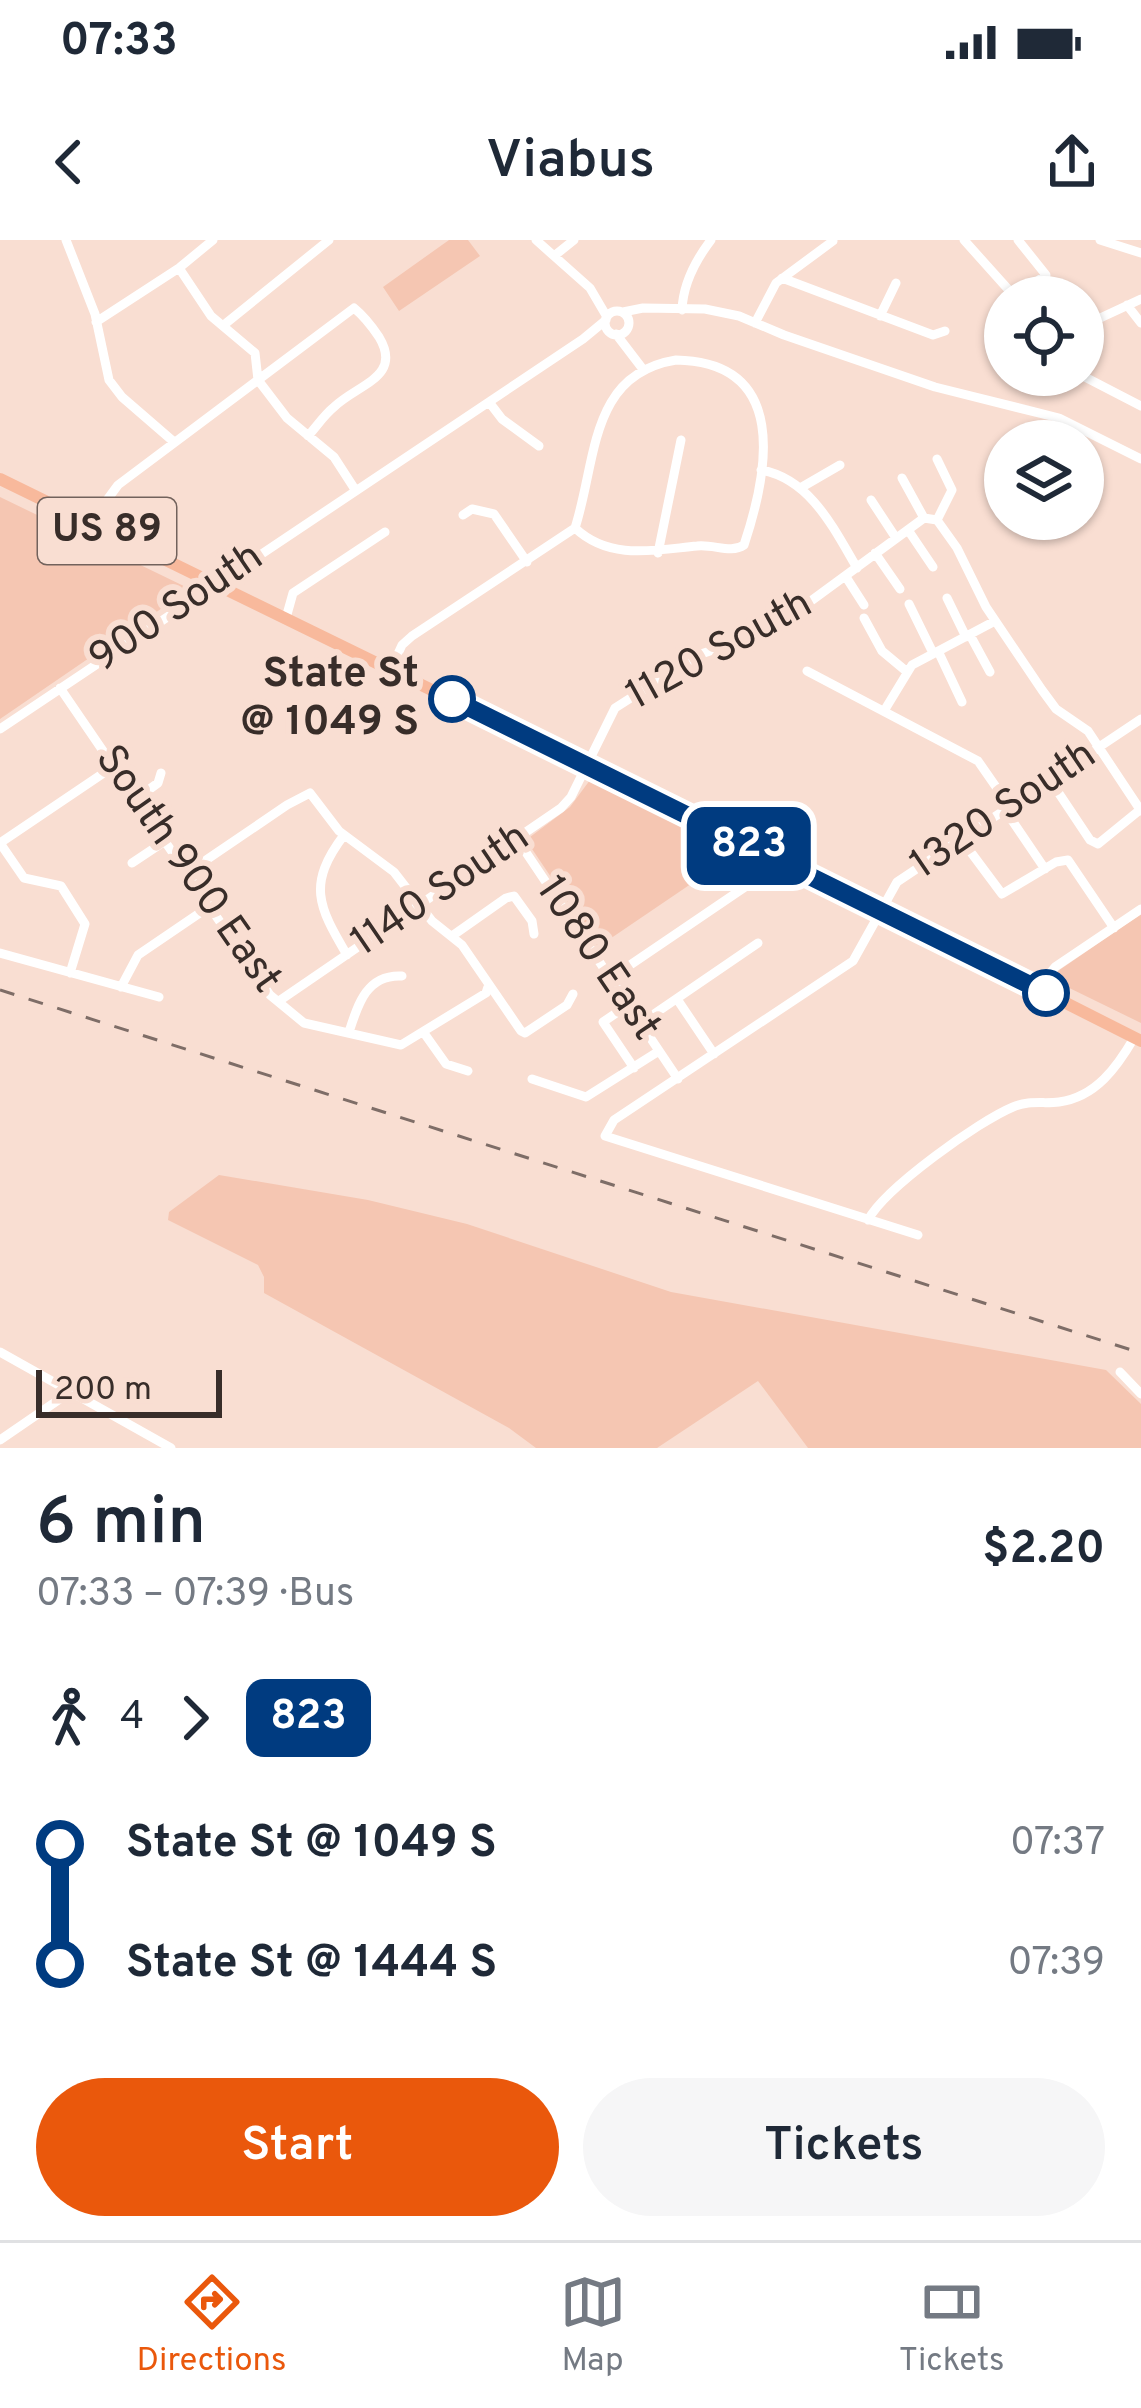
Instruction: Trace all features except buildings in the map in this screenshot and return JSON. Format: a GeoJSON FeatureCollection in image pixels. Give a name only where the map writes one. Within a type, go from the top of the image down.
{"type":"FeatureCollection","features":[{"type":"Feature","properties":{"kind":"main road","name":"US 89"},"geometry":{"type":"LineString","coordinates":[[0,479],[880,909],[1137,1040]]}},
{"type":"Feature","properties":{"kind":"street"},"geometry":{"type":"LineString","coordinates":[[65,240],[115,389],[175,442]]}},
{"type":"Feature","properties":{"kind":"street"},"geometry":{"type":"LineString","coordinates":[[96,322],[213,240]]}},
{"type":"Feature","properties":{"kind":"street"},"geometry":{"type":"LineString","coordinates":[[225,324],[329,240]]}},
{"type":"Feature","properties":{"kind":"street"},"geometry":{"type":"LineString","coordinates":[[536,240],[622,312],[720,311],[935,387],[1060,418],[1141,459]]}},
{"type":"Feature","properties":{"kind":"street"},"geometry":{"type":"LineString","coordinates":[[554,256],[574,240]]}},
{"type":"Feature","properties":{"kind":"street"},"geometry":{"type":"LineString","coordinates":[[682,310],[682,295],[693,267],[711,240]]}},
{"type":"Feature","properties":{"kind":"street"},"geometry":{"type":"LineString","coordinates":[[964,240],[996,276]]}},
{"type":"Feature","properties":{"kind":"street"},"geometry":{"type":"LineString","coordinates":[[1018,240],[1030,245],[1045,276]]}},
{"type":"Feature","properties":{"kind":"street"},"geometry":{"type":"LineString","coordinates":[[1100,240],[1141,253]]}},
{"type":"Feature","properties":{"kind":"street"},"geometry":{"type":"LineString","coordinates":[[755,323],[766,297],[782,278],[832,241]]}},
{"type":"Feature","properties":{"kind":"street"},"geometry":{"type":"LineString","coordinates":[[179,268],[211,316],[254,351],[258,380],[287,418],[334,457],[356,490]]}},
{"type":"Feature","properties":{"kind":"street"},"geometry":{"type":"LineString","coordinates":[[782,278],[933,335],[945,331]]}},
{"type":"Feature","properties":{"kind":"street"},"geometry":{"type":"LineString","coordinates":[[880,316],[896,283]]}},
{"type":"Feature","properties":{"kind":"street"},"geometry":{"type":"LineString","coordinates":[[590,288],[642,368]]}},
{"type":"Feature","properties":{"kind":"street"},"geometry":{"type":"LineString","coordinates":[[1104,316],[1141,299]]}},
{"type":"Feature","properties":{"kind":"street"},"geometry":{"type":"LineString","coordinates":[[1127,305],[1141,323]]}},
{"type":"Feature","properties":{"kind":"street"},"geometry":{"type":"LineString","coordinates":[[90,523],[118,485],[354,308],[368,319],[387,351],[388,362],[383,372],[330,410],[308,436]]}},
{"type":"Feature","properties":{"kind":"street"},"geometry":{"type":"LineString","coordinates":[[616,326],[648,310]]}},
{"type":"Feature","properties":{"kind":"street"},"geometry":{"type":"LineString","coordinates":[[616,326],[622,312]]}},
{"type":"Feature","properties":{"kind":"street"},"geometry":{"type":"LineString","coordinates":[[616,326],[622,312]]}},
{"type":"Feature","properties":{"kind":"street","name":"900 South"},"geometry":{"type":"LineString","coordinates":[[0,729],[583,339],[616,326]]}},
{"type":"Feature","properties":{"kind":"street"},"geometry":{"type":"LineString","coordinates":[[391,669],[412,636],[575,528],[604,415],[614,394],[642,368],[694,361],[713,365],[747,390],[764,426],[766,446],[740,550],[701,545],[658,553],[593,542],[575,528]]}},
{"type":"Feature","properties":{"kind":"street"},"geometry":{"type":"LineString","coordinates":[[1104,387],[1141,406]]}},
{"type":"Feature","properties":{"kind":"street"},"geometry":{"type":"LineString","coordinates":[[489,402],[502,419],[539,446]]}},
{"type":"Feature","properties":{"kind":"street"},"geometry":{"type":"LineString","coordinates":[[658,553],[681,440]]}},
{"type":"Feature","properties":{"kind":"street"},"geometry":{"type":"LineString","coordinates":[[937,459],[952,484],[937,520]]}},
{"type":"Feature","properties":{"kind":"street"},"geometry":{"type":"LineString","coordinates":[[802,487],[840,465]]}},
{"type":"Feature","properties":{"kind":"street"},"geometry":{"type":"LineString","coordinates":[[761,470],[781,473],[802,487],[857,568]]}},
{"type":"Feature","properties":{"kind":"street"},"geometry":{"type":"LineString","coordinates":[[902,478],[924,518],[943,525],[995,621],[1056,709],[1081,724],[1140,810],[1098,844],[1090,841],[1051,780]]}},
{"type":"Feature","properties":{"kind":"street"},"geometry":{"type":"LineString","coordinates":[[871,500],[896,538]]}},
{"type":"Feature","properties":{"kind":"street"},"geometry":{"type":"LineString","coordinates":[[463,515],[472,509],[494,514],[527,562]]}},
{"type":"Feature","properties":{"kind":"street","name":"1120 South"},"geometry":{"type":"LineString","coordinates":[[586,766],[607,718],[624,702],[698,655],[770,631],[924,518]]}},
{"type":"Feature","properties":{"kind":"street"},"geometry":{"type":"LineString","coordinates":[[908,530],[933,567]]}},
{"type":"Feature","properties":{"kind":"street"},"geometry":{"type":"LineString","coordinates":[[286,618],[293,593],[385,532]]}},
{"type":"Feature","properties":{"kind":"street"},"geometry":{"type":"LineString","coordinates":[[875,553],[900,589]]}},
{"type":"Feature","properties":{"kind":"street"},"geometry":{"type":"LineString","coordinates":[[846,578],[864,605]]}},
{"type":"Feature","properties":{"kind":"street"},"geometry":{"type":"LineString","coordinates":[[946,598],[990,673]]}},
{"type":"Feature","properties":{"kind":"street"},"geometry":{"type":"LineString","coordinates":[[909,604],[962,702]]}},
{"type":"Feature","properties":{"kind":"street"},"geometry":{"type":"LineString","coordinates":[[864,618],[882,651],[906,671]]}},
{"type":"Feature","properties":{"kind":"street"},"geometry":{"type":"LineString","coordinates":[[884,711],[906,671],[995,621]]}},
{"type":"Feature","properties":{"kind":"street"},"geometry":{"type":"LineString","coordinates":[[807,671],[978,761],[1045,869]]}},
{"type":"Feature","properties":{"kind":"street","name":"South 900 East"},"geometry":{"type":"LineString","coordinates":[[60,688],[270,995],[296,1020],[401,1045],[424,1033]]}},
{"type":"Feature","properties":{"kind":"street","name":"1320 South"},"geometry":{"type":"LineString","coordinates":[[868,1220],[604,1136],[614,1120],[853,962],[897,882],[1141,719]]}},
{"type":"Feature","properties":{"kind":"street"},"geometry":{"type":"LineString","coordinates":[[70,973],[85,924],[61,886],[24,878],[0,843],[114,766]]}},
{"type":"Feature","properties":{"kind":"street","name":"1140 South"},"geometry":{"type":"LineString","coordinates":[[279,1000],[561,808],[572,797],[586,766]]}},
{"type":"Feature","properties":{"kind":"street"},"geometry":{"type":"LineString","coordinates":[[136,799],[158,783],[160,773]]}},
{"type":"Feature","properties":{"kind":"street"},"geometry":{"type":"LineString","coordinates":[[187,874],[286,805],[312,794],[344,835],[394,872],[437,926],[452,936],[523,1032],[567,1005],[573,994]]}},
{"type":"Feature","properties":{"kind":"street"},"geometry":{"type":"LineString","coordinates":[[344,835],[320,876],[319,899],[347,955]]}},
{"type":"Feature","properties":{"kind":"street","name":"1080 East"},"geometry":{"type":"LineString","coordinates":[[517,839],[678,1078]]}},
{"type":"Feature","properties":{"kind":"street"},"geometry":{"type":"LineString","coordinates":[[961,839],[1002,894],[1066,860],[1114,928]]}},
{"type":"Feature","properties":{"kind":"street"},"geometry":{"type":"LineString","coordinates":[[132,863],[164,841]]}},
{"type":"Feature","properties":{"kind":"street"},"geometry":{"type":"LineString","coordinates":[[610,978],[745,887],[761,851]]}},
{"type":"Feature","properties":{"kind":"street"},"geometry":{"type":"LineString","coordinates":[[452,936],[514,896],[532,922],[534,934]]}},
{"type":"Feature","properties":{"kind":"street"},"geometry":{"type":"LineString","coordinates":[[121,987],[138,955],[209,906]]}},
{"type":"Feature","properties":{"kind":"street"},"geometry":{"type":"LineString","coordinates":[[1037,989],[1055,967],[1141,909]]}},
{"type":"Feature","properties":{"kind":"street"},"geometry":{"type":"LineString","coordinates":[[640,1023],[758,944]]}},
{"type":"Feature","properties":{"kind":"street"},"geometry":{"type":"LineString","coordinates":[[0,953],[159,998]]}},
{"type":"Feature","properties":{"kind":"street"},"geometry":{"type":"LineString","coordinates":[[349,1032],[364,992],[387,976],[402,976]]}},
{"type":"Feature","properties":{"kind":"street"},"geometry":{"type":"LineString","coordinates":[[468,1071],[446,1064],[424,1033],[486,993],[488,987]]}},
{"type":"Feature","properties":{"kind":"street"},"geometry":{"type":"LineString","coordinates":[[677,999],[714,1054]]}},
{"type":"Feature","properties":{"kind":"street"},"geometry":{"type":"LineString","coordinates":[[628,1005],[603,1022],[634,1068]]}},
{"type":"Feature","properties":{"kind":"street"},"geometry":{"type":"LineString","coordinates":[[918,1235],[868,1220],[878,1201],[1013,1107],[1061,1102],[1099,1084],[1137,1040]]}},
{"type":"Feature","properties":{"kind":"street"},"geometry":{"type":"LineString","coordinates":[[532,1079],[586,1097],[659,1051]]}},
{"type":"Feature","properties":{"kind":"street"},"geometry":{"type":"LineString","coordinates":[[0,1352],[171,1448]]}},
{"type":"Feature","properties":{"kind":"street"},"geometry":{"type":"LineString","coordinates":[[1120,1372],[1141,1394]]}},
{"type":"Feature","properties":{"kind":"street"},"geometry":{"type":"LineString","coordinates":[[0,1440],[70,1392]]}},
{"type":"Feature","properties":{"kind":"shaded area"},"geometry":{"type":"Polygon","coordinates":[[[449,240],[468,240],[480,256],[399,311],[383,287],[449,240]]]}},
{"type":"Feature","properties":{"kind":"shaded area"},"geometry":{"type":"Polygon","coordinates":[[[0,497],[190,589],[0,719],[0,497]]]}},
{"type":"Feature","properties":{"kind":"shaded area"},"geometry":{"type":"Polygon","coordinates":[[[590,780],[738,852],[598,947],[526,840],[570,807],[590,780]]]}},
{"type":"Feature","properties":{"kind":"shaded area"},"geometry":{"type":"Polygon","coordinates":[[[1141,914],[1141,1023],[1055,981],[1058,971],[1141,914]]]}},
{"type":"Feature","properties":{"kind":"shaded area"},"geometry":{"type":"Polygon","coordinates":[[[219,1175],[368,1200],[467,1224],[671,1292],[1106,1370],[1141,1404],[1141,1448],[808,1448],[758,1381],[657,1448],[536,1448],[509,1428],[264,1293],[258,1265],[168,1220],[169,1212],[219,1175]]]}},
{"type":"Feature","properties":{"kind":"railway"},"geometry":{"type":"LineString","coordinates":[[0,990],[1141,1353]]}},
{"type":"Feature","properties":{"kind":"bus line","name":"823"},"geometry":{"type":"LineString","coordinates":[[452,699],[1046,993]]}},
{"type":"Feature","properties":{"kind":"place","name":"State St @ 1049 S"},"geometry":{"type":"Point","coordinates":[452,699]}}]}
